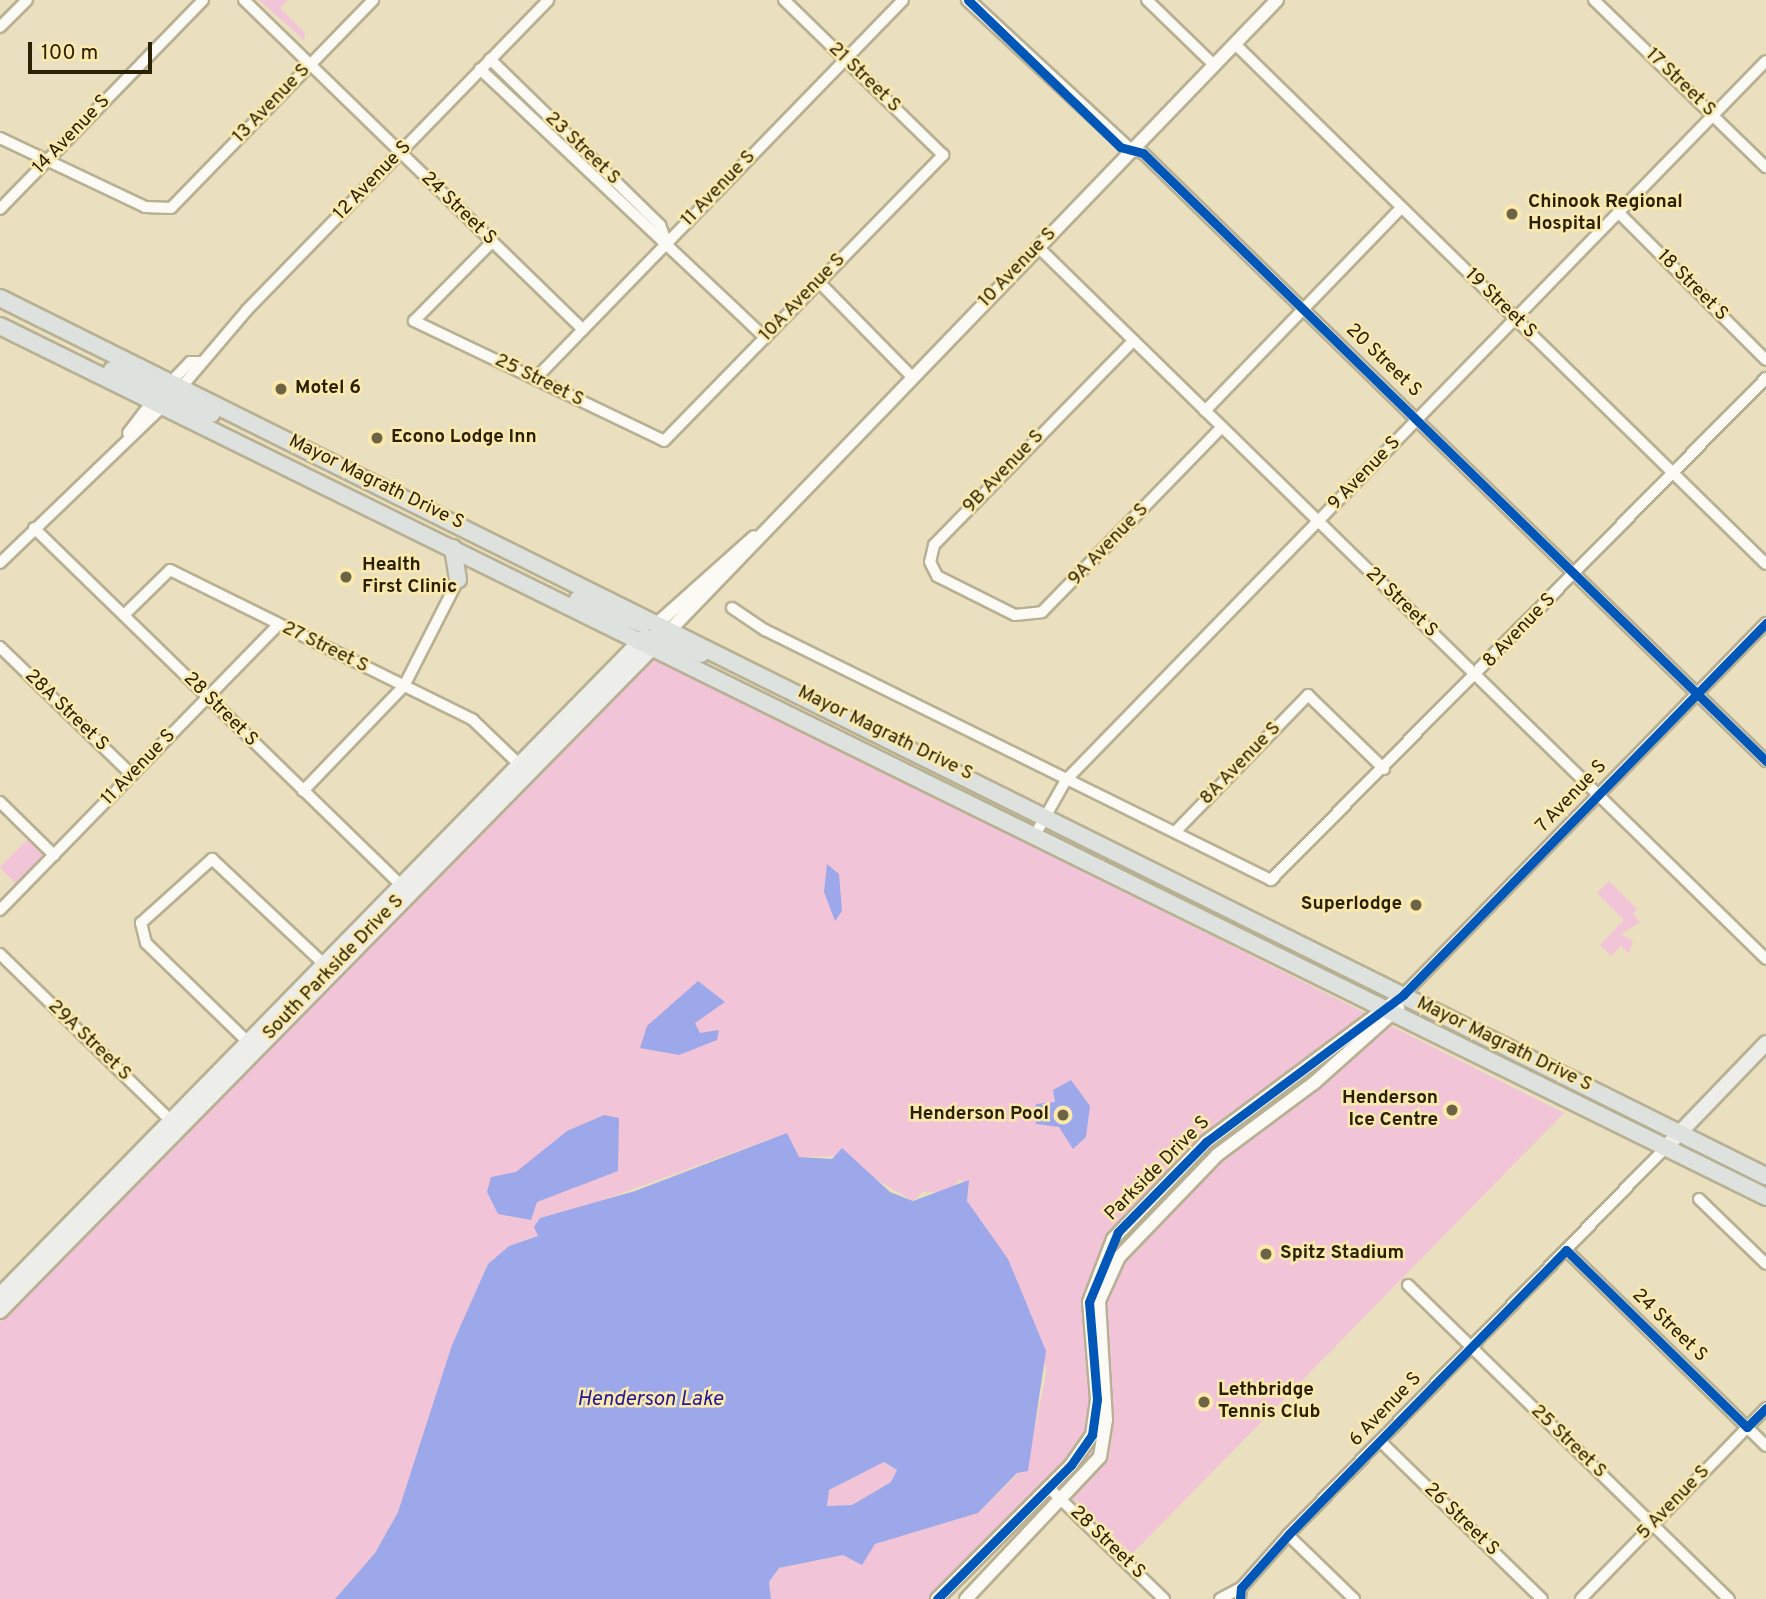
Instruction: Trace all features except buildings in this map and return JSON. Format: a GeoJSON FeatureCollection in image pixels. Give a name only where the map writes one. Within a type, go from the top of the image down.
{"type":"FeatureCollection","features":[{"type":"Feature","properties":{"kind":"main road","name":"Mayor Magrath Drive S"},"geometry":{"type":"LineString","coordinates":[[0,298],[59,327],[167,394],[520,582],[656,634],[818,701],[1766,1176]]}},
{"type":"Feature","properties":{"kind":"main road"},"geometry":{"type":"LineString","coordinates":[[0,308],[59,327]]}},
{"type":"Feature","properties":{"kind":"main road","name":"Mayor Magrath Drive S"},"geometry":{"type":"LineString","coordinates":[[0,326],[50,351],[167,394],[322,457],[1035,835],[1664,1149],[1766,1197]]}},
{"type":"Feature","properties":{"kind":"main road"},"geometry":{"type":"LineString","coordinates":[[453,548],[458,580],[483,563]]}},
{"type":"Feature","properties":{"kind":"main road","name":"South Parkside Drive S"},"geometry":{"type":"LineString","coordinates":[[0,1295],[174,1124],[521,767],[656,634]]}},
{"type":"Feature","properties":{"kind":"main road","name":"6 Avenue S"},"geometry":{"type":"LineString","coordinates":[[1664,1149],[1766,1043]]}},
{"type":"Feature","properties":{"kind":"main road","name":"South Parkside Drive S"},"geometry":{"type":"LineString","coordinates":[[0,1311],[174,1124]]}},
{"type":"Feature","properties":{"kind":"street"},"geometry":{"type":"LineString","coordinates":[[0,27],[27,0]]}},
{"type":"Feature","properties":{"kind":"street","name":"14 Avenue S"},"geometry":{"type":"LineString","coordinates":[[0,209],[203,0]]}},
{"type":"Feature","properties":{"kind":"street","name":"24 Street S"},"geometry":{"type":"LineString","coordinates":[[244,0],[583,330]]}},
{"type":"Feature","properties":{"kind":"street","name":"13 Avenue S"},"geometry":{"type":"LineString","coordinates":[[47,161],[145,207],[171,208],[373,0]]}},
{"type":"Feature","properties":{"kind":"street","name":"12 Avenue S"},"geometry":{"type":"LineString","coordinates":[[0,563],[199,362],[548,0]]}},
{"type":"Feature","properties":{"kind":"street","name":"21 Street S"},"geometry":{"type":"LineString","coordinates":[[784,0],[943,155]]}},
{"type":"Feature","properties":{"kind":"street","name":"11 Avenue S"},"geometry":{"type":"LineString","coordinates":[[535,379],[903,0]]}},
{"type":"Feature","properties":{"kind":"street","name":"20 Street S"},"geometry":{"type":"LineString","coordinates":[[968,0],[1131,151],[1143,153],[1766,761]]}},
{"type":"Feature","properties":{"kind":"street"},"geometry":{"type":"LineString","coordinates":[[1147,0],[1214,65]]}},
{"type":"Feature","properties":{"kind":"street","name":"10 Avenue S"},"geometry":{"type":"LineString","coordinates":[[656,634],[758,535],[1277,0]]}},
{"type":"Feature","properties":{"kind":"street","name":"17 Street S"},"geometry":{"type":"LineString","coordinates":[[1599,2],[1766,167]]}},
{"type":"Feature","properties":{"kind":"street","name":"19 Street S"},"geometry":{"type":"LineString","coordinates":[[1234,44],[1766,564]]}},
{"type":"Feature","properties":{"kind":"street","name":"23 Street S"},"geometry":{"type":"LineString","coordinates":[[490,59],[660,225],[667,243]]}},
{"type":"Feature","properties":{"kind":"street","name":"9 Avenue S"},"geometry":{"type":"LineString","coordinates":[[1035,835],[1066,780],[1766,61]]}},
{"type":"Feature","properties":{"kind":"street","name":"23 Street S"},"geometry":{"type":"LineString","coordinates":[[480,69],[765,338]]}},
{"type":"Feature","properties":{"kind":"street"},"geometry":{"type":"LineString","coordinates":[[0,138],[47,161]]}},
{"type":"Feature","properties":{"kind":"street","name":"10A Avenue S"},"geometry":{"type":"LineString","coordinates":[[664,441],[943,155]]}},
{"type":"Feature","properties":{"kind":"street"},"geometry":{"type":"LineString","coordinates":[[1205,411],[1400,209]]}},
{"type":"Feature","properties":{"kind":"street","name":"18 Street S"},"geometry":{"type":"LineString","coordinates":[[1618,212],[1766,360]]}},
{"type":"Feature","properties":{"kind":"street","name":"25 Street S"},"geometry":{"type":"LineString","coordinates":[[492,242],[414,321],[664,441]]}},
{"type":"Feature","properties":{"kind":"street","name":"21 Street S"},"geometry":{"type":"LineString","coordinates":[[1038,247],[1766,959]]}},
{"type":"Feature","properties":{"kind":"street"},"geometry":{"type":"LineString","coordinates":[[819,282],[911,376]]}},
{"type":"Feature","properties":{"kind":"street","name":"9B Avenue S"},"geometry":{"type":"LineString","coordinates":[[980,598],[935,574],[933,545],[1133,341]]}},
{"type":"Feature","properties":{"kind":"street","name":"8 Avenue S"},"geometry":{"type":"LineString","coordinates":[[1271,880],[1476,676],[1766,379]]}},
{"type":"Feature","properties":{"kind":"street","name":"9A Avenue S"},"geometry":{"type":"LineString","coordinates":[[980,598],[1015,615],[1046,610],[1221,428]]}},
{"type":"Feature","properties":{"kind":"street","name":"28 Street S"},"geometry":{"type":"LineString","coordinates":[[34,528],[404,888]]}},
{"type":"Feature","properties":{"kind":"street","name":"27 Street S"},"geometry":{"type":"LineString","coordinates":[[124,614],[170,570],[473,720],[521,767]]}},
{"type":"Feature","properties":{"kind":"street"},"geometry":{"type":"LineString","coordinates":[[303,791],[404,686],[458,580]]}},
{"type":"Feature","properties":{"kind":"street","name":"Mayor Magrath Drive S"},"geometry":{"type":"LineString","coordinates":[[732,608],[765,631],[1271,880]]}},
{"type":"Feature","properties":{"kind":"street","name":"7 Avenue S"},"geometry":{"type":"LineString","coordinates":[[1403,995],[1766,623]]}},
{"type":"Feature","properties":{"kind":"street","name":"11 Avenue S"},"geometry":{"type":"LineString","coordinates":[[0,910],[278,625]]}},
{"type":"Feature","properties":{"kind":"street","name":"28A Street S"},"geometry":{"type":"LineString","coordinates":[[0,647],[132,775]]}},
{"type":"Feature","properties":{"kind":"street","name":"8A Avenue S"},"geometry":{"type":"LineString","coordinates":[[1175,832],[1308,695],[1384,769]]}},
{"type":"Feature","properties":{"kind":"street"},"geometry":{"type":"LineString","coordinates":[[0,802],[54,855]]}},
{"type":"Feature","properties":{"kind":"street"},"geometry":{"type":"LineString","coordinates":[[251,1045],[146,943],[141,923],[212,859],[327,967]]}},
{"type":"Feature","properties":{"kind":"street","name":"29A Street S"},"geometry":{"type":"LineString","coordinates":[[0,954],[174,1124]]}},
{"type":"Feature","properties":{"kind":"street","name":"Parkside Drive S"},"geometry":{"type":"LineString","coordinates":[[967,1599],[1093,1469],[1104,1445],[1099,1311],[1119,1256],[1217,1155],[1389,1010],[1403,995]]}},
{"type":"Feature","properties":{"kind":"street","name":"Parkside Drive S"},"geometry":{"type":"LineString","coordinates":[[937,1599],[1082,1453],[1096,1421],[1089,1302],[1113,1239],[1206,1142],[1389,1010]]}},
{"type":"Feature","properties":{"kind":"street","name":"6 Avenue S"},"geometry":{"type":"LineString","coordinates":[[1220,1599],[1240,1593],[1288,1535],[1664,1149]]}},
{"type":"Feature","properties":{"kind":"street"},"geometry":{"type":"LineString","coordinates":[[1699,1199],[1766,1264]]}},
{"type":"Feature","properties":{"kind":"street","name":"24 Street S"},"geometry":{"type":"LineString","coordinates":[[1566,1250],[1766,1446]]}},
{"type":"Feature","properties":{"kind":"street","name":"25 Street S"},"geometry":{"type":"LineString","coordinates":[[1408,1285],[1730,1599]]}},
{"type":"Feature","properties":{"kind":"street","name":"5 Avenue S"},"geometry":{"type":"LineString","coordinates":[[1581,1599],[1766,1408]]}},
{"type":"Feature","properties":{"kind":"street","name":"26 Street S"},"geometry":{"type":"LineString","coordinates":[[1380,1441],[1542,1599]]}},
{"type":"Feature","properties":{"kind":"street","name":"28 Street S"},"geometry":{"type":"LineString","coordinates":[[1049,1488],[1164,1599]]}},
{"type":"Feature","properties":{"kind":"street"},"geometry":{"type":"LineString","coordinates":[[1288,1535],[1353,1599]]}},
{"type":"Feature","properties":{"kind":"shaded area"},"geometry":{"type":"Polygon","coordinates":[[[259,0],[287,0],[280,8],[305,33],[304,40],[259,0]]]}},
{"type":"Feature","properties":{"kind":"shaded area"},"geometry":{"type":"Polygon","coordinates":[[[659,658],[1564,1113],[1132,1554],[1078,1502],[1049,1488],[937,1599],[771,1599],[769,1582],[779,1568],[843,1555],[862,1564],[875,1544],[978,1513],[1027,1465],[1047,1370],[967,1201],[969,1185],[959,1179],[950,1192],[923,1192],[913,1201],[836,1156],[799,1157],[787,1133],[548,1220],[538,1236],[509,1246],[488,1264],[452,1346],[398,1512],[375,1553],[335,1599],[0,1599],[0,1322],[649,660],[659,658]]]}},
{"type":"Feature","properties":{"kind":"shaded area"},"geometry":{"type":"Polygon","coordinates":[[[33,834],[54,855],[21,888],[0,867],[33,834]]]}},
{"type":"Feature","properties":{"kind":"shaded area"},"geometry":{"type":"Polygon","coordinates":[[[1609,881],[1637,909],[1633,914],[1640,922],[1621,934],[1633,941],[1629,954],[1621,946],[1611,956],[1600,945],[1624,920],[1597,893],[1609,881]]]}},
{"type":"Feature","properties":{"kind":"shaded area"},"geometry":{"type":"Polygon","coordinates":[[[883,1462],[897,1470],[891,1482],[852,1505],[827,1506],[829,1490],[883,1462]]]}},
{"type":"Feature","properties":{"kind":"water"},"geometry":{"type":"Polygon","coordinates":[[[827,864],[839,874],[842,911],[835,921],[824,892],[827,864]]]}},
{"type":"Feature","properties":{"kind":"water"},"geometry":{"type":"Polygon","coordinates":[[[698,981],[725,1002],[695,1023],[700,1033],[719,1030],[717,1040],[679,1055],[640,1048],[647,1026],[698,981]]]}},
{"type":"Feature","properties":{"kind":"water","name":"Henderson Pool"},"geometry":{"type":"Polygon","coordinates":[[[1071,1080],[1090,1106],[1086,1137],[1073,1149],[1059,1127],[1036,1124],[1036,1104],[1055,1102],[1053,1090],[1071,1080]]]}},
{"type":"Feature","properties":{"kind":"water"},"geometry":{"type":"Polygon","coordinates":[[[604,1115],[619,1118],[618,1171],[537,1202],[531,1220],[498,1214],[487,1192],[491,1177],[516,1172],[567,1131],[604,1115]]]}},
{"type":"Feature","properties":{"kind":"water","name":"Henderson Lake"},"geometry":{"type":"Polygon","coordinates":[[[787,1133],[799,1157],[832,1159],[842,1148],[890,1192],[913,1201],[969,1180],[967,1201],[1008,1259],[1046,1351],[1028,1471],[1017,1473],[978,1513],[875,1544],[862,1565],[843,1555],[779,1568],[769,1582],[771,1599],[335,1599],[375,1553],[398,1512],[452,1345],[488,1264],[509,1246],[538,1236],[534,1227],[540,1218],[635,1191],[787,1133]],[[884,1462],[829,1490],[827,1506],[852,1505],[891,1482],[897,1470],[884,1462]]]}},
{"type":"Feature","properties":{"kind":"cycle path"},"geometry":{"type":"LineString","coordinates":[[968,0],[1120,147],[1143,153],[1766,761]]}},
{"type":"Feature","properties":{"kind":"cycle path"},"geometry":{"type":"LineString","coordinates":[[937,1599],[1071,1465],[1092,1435],[1097,1399],[1089,1302],[1118,1232],[1206,1142],[1403,995],[1766,623]]}},
{"type":"Feature","properties":{"kind":"cycle path"},"geometry":{"type":"LineString","coordinates":[[1240,1599],[1241,1588],[1288,1535],[1566,1250],[1747,1427],[1766,1408]]}},
{"type":"Feature","properties":{"kind":"place","name":"Chinook Regional Hospital"},"geometry":{"type":"Point","coordinates":[1512,214]}},
{"type":"Feature","properties":{"kind":"place","name":"Motel 6"},"geometry":{"type":"Point","coordinates":[281,389]}},
{"type":"Feature","properties":{"kind":"place","name":"Econo Lodge Inn"},"geometry":{"type":"Point","coordinates":[377,438]}},
{"type":"Feature","properties":{"kind":"place","name":"Health First Clinic"},"geometry":{"type":"Point","coordinates":[346,577]}},
{"type":"Feature","properties":{"kind":"place","name":"Superlodge"},"geometry":{"type":"Point","coordinates":[1416,905]}},
{"type":"Feature","properties":{"kind":"place","name":"Henderson Ice Centre"},"geometry":{"type":"Point","coordinates":[1452,1110]}},
{"type":"Feature","properties":{"kind":"place","name":"Henderson Pool"},"geometry":{"type":"Point","coordinates":[1063,1115]}},
{"type":"Feature","properties":{"kind":"place","name":"Spitz Stadium"},"geometry":{"type":"Point","coordinates":[1266,1254]}},
{"type":"Feature","properties":{"kind":"place","name":"Lethbridge Tennis Club"},"geometry":{"type":"Point","coordinates":[1204,1402]}}]}
